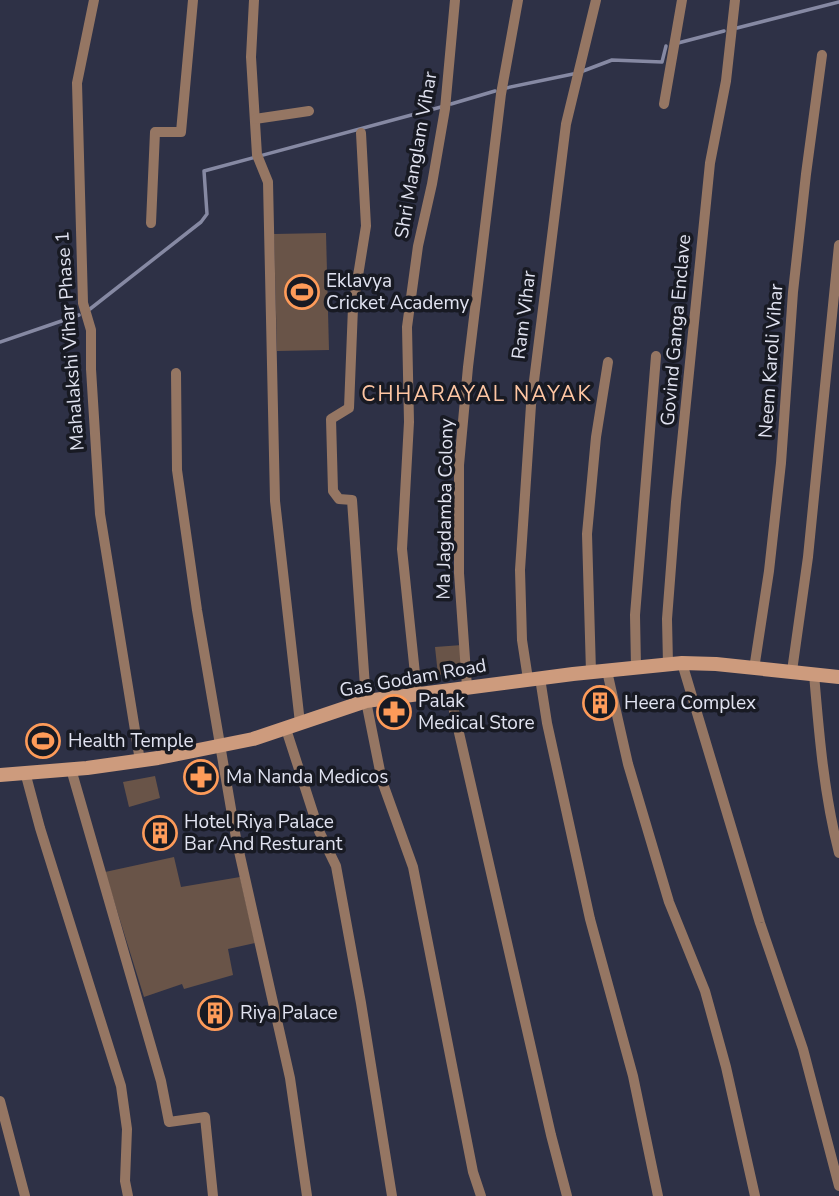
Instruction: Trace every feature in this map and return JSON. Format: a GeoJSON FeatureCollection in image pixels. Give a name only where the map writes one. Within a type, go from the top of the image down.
{"type":"FeatureCollection","features":[{"type":"Feature","properties":{"kind":"main road","name":"Gas Godam Road"},"geometry":{"type":"LineString","coordinates":[[0,775],[141,761],[253,739],[366,701],[534,678],[675,664],[716,664],[839,677]]}},
{"type":"Feature","properties":{"kind":"street","name":"Mahalakshi Vihar Phase 1"},"geometry":{"type":"LineString","coordinates":[[94,0],[77,83],[83,303],[91,330],[90,369],[100,514],[141,761]]}},
{"type":"Feature","properties":{"kind":"street"},"geometry":{"type":"LineString","coordinates":[[151,223],[155,132],[181,132],[193,0]]}},
{"type":"Feature","properties":{"kind":"street"},"geometry":{"type":"LineString","coordinates":[[254,0],[251,57],[257,155],[268,182],[275,501],[300,723]]}},
{"type":"Feature","properties":{"kind":"street","name":"Shri Manglam Vihar"},"geometry":{"type":"LineString","coordinates":[[417,693],[402,549],[409,422],[407,327],[418,246],[445,109],[455,0]]}},
{"type":"Feature","properties":{"kind":"street","name":"Ma Jagdamba Colony"},"geometry":{"type":"LineString","coordinates":[[467,687],[458,573],[460,466],[468,367],[501,94],[518,0]]}},
{"type":"Feature","properties":{"kind":"street","name":"Ram Vihar"},"geometry":{"type":"LineString","coordinates":[[596,0],[566,124],[531,405],[520,570],[522,640],[547,723],[587,906],[633,1076],[659,1196]]}},
{"type":"Feature","properties":{"kind":"street"},"geometry":{"type":"LineString","coordinates":[[664,104],[682,0]]}},
{"type":"Feature","properties":{"kind":"street","name":"Govind Ganga Enclave"},"geometry":{"type":"LineString","coordinates":[[735,0],[726,81],[710,163],[668,606],[675,664],[803,1049],[839,1186]]}},
{"type":"Feature","properties":{"kind":"street","name":"Neem Karoli Vihar"},"geometry":{"type":"LineString","coordinates":[[754,669],[781,463],[793,292],[822,55]]}},
{"type":"Feature","properties":{"kind":"street"},"geometry":{"type":"LineString","coordinates":[[255,119],[309,111]]}},
{"type":"Feature","properties":{"kind":"street"},"geometry":{"type":"LineString","coordinates":[[361,133],[366,226],[353,307],[349,408],[331,419],[333,491],[339,499],[352,500],[366,701],[382,781],[413,867],[473,1172],[481,1196]]}},
{"type":"Feature","properties":{"kind":"street"},"geometry":{"type":"LineString","coordinates":[[792,671],[808,557],[839,245]]}},
{"type":"Feature","properties":{"kind":"street"},"geometry":{"type":"LineString","coordinates":[[636,667],[635,615],[656,356]]}},
{"type":"Feature","properties":{"kind":"street"},"geometry":{"type":"LineString","coordinates":[[591,672],[587,534],[596,437],[608,362]]}},
{"type":"Feature","properties":{"kind":"street"},"geometry":{"type":"LineString","coordinates":[[176,373],[177,470],[197,610],[236,838],[290,1078],[307,1196]]}},
{"type":"Feature","properties":{"kind":"street"},"geometry":{"type":"LineString","coordinates":[[607,671],[628,764],[669,902],[709,1004],[755,1196]]}},
{"type":"Feature","properties":{"kind":"street"},"geometry":{"type":"LineString","coordinates":[[814,674],[820,739],[839,853]]}},
{"type":"Feature","properties":{"kind":"street"},"geometry":{"type":"LineString","coordinates":[[449,689],[567,1196]]}},
{"type":"Feature","properties":{"kind":"street"},"geometry":{"type":"LineString","coordinates":[[286,729],[319,831],[336,866],[392,1196]]}},
{"type":"Feature","properties":{"kind":"street"},"geometry":{"type":"LineString","coordinates":[[71,769],[157,1068],[169,1122],[205,1117],[213,1196]]}},
{"type":"Feature","properties":{"kind":"street"},"geometry":{"type":"LineString","coordinates":[[25,772],[121,1086],[127,1129],[125,1181],[128,1196]]}},
{"type":"Feature","properties":{"kind":"street"},"geometry":{"type":"LineString","coordinates":[[0,1101],[25,1196]]}},
{"type":"Feature","properties":{"kind":"shaded area","name":"Eklavya Cricket Academy"},"geometry":{"type":"Polygon","coordinates":[[[326,233],[329,350],[277,351],[274,234],[326,233]]]}},
{"type":"Feature","properties":{"kind":"shaded area"},"geometry":{"type":"Polygon","coordinates":[[[462,645],[464,673],[438,675],[435,647],[462,645]]]}},
{"type":"Feature","properties":{"kind":"shaded area"},"geometry":{"type":"Polygon","coordinates":[[[155,776],[160,798],[129,807],[123,782],[155,776]]]}},
{"type":"Feature","properties":{"kind":"shaded area"},"geometry":{"type":"Polygon","coordinates":[[[174,857],[181,887],[240,877],[255,943],[228,949],[233,975],[184,989],[182,984],[144,997],[105,872],[174,857]]]}},
{"type":"Feature","properties":{"kind":"waterway"},"geometry":{"type":"LineString","coordinates":[[737,28],[839,2]]}},
{"type":"Feature","properties":{"kind":"waterway"},"geometry":{"type":"LineString","coordinates":[[678,43],[724,31]]}},
{"type":"Feature","properties":{"kind":"waterway"},"geometry":{"type":"LineString","coordinates":[[583,71],[612,60],[662,62],[666,46]]}},
{"type":"Feature","properties":{"kind":"waterway"},"geometry":{"type":"LineString","coordinates":[[506,88],[573,74]]}},
{"type":"Feature","properties":{"kind":"waterway"},"geometry":{"type":"LineString","coordinates":[[451,104],[495,91]]}},
{"type":"Feature","properties":{"kind":"waterway"},"geometry":{"type":"LineString","coordinates":[[90,309],[201,222],[207,214],[204,171],[441,107]]}},
{"type":"Feature","properties":{"kind":"waterway"},"geometry":{"type":"LineString","coordinates":[[0,342],[79,315]]}},
{"type":"Feature","properties":{"kind":"place","name":"Eklavya Cricket Academy"},"geometry":{"type":"Point","coordinates":[302,292]}},
{"type":"Feature","properties":{"kind":"place","name":"Heera Complex"},"geometry":{"type":"Point","coordinates":[600,703]}},
{"type":"Feature","properties":{"kind":"place","name":"Palak Medical Store"},"geometry":{"type":"Point","coordinates":[394,712]}},
{"type":"Feature","properties":{"kind":"place","name":"Health Temple"},"geometry":{"type":"Point","coordinates":[43,741]}},
{"type":"Feature","properties":{"kind":"place","name":"Ma Nanda Medicos"},"geometry":{"type":"Point","coordinates":[201,777]}},
{"type":"Feature","properties":{"kind":"place","name":"Hotel Riya Palace Bar And Resturant"},"geometry":{"type":"Point","coordinates":[160,833]}},
{"type":"Feature","properties":{"kind":"place","name":"Riya Palace"},"geometry":{"type":"Point","coordinates":[215,1013]}},
{"type":"Feature","properties":{"kind":"district","name":"CHHARAYAL NAYAK"},"geometry":{"type":"Point","coordinates":[477,394]}}]}
